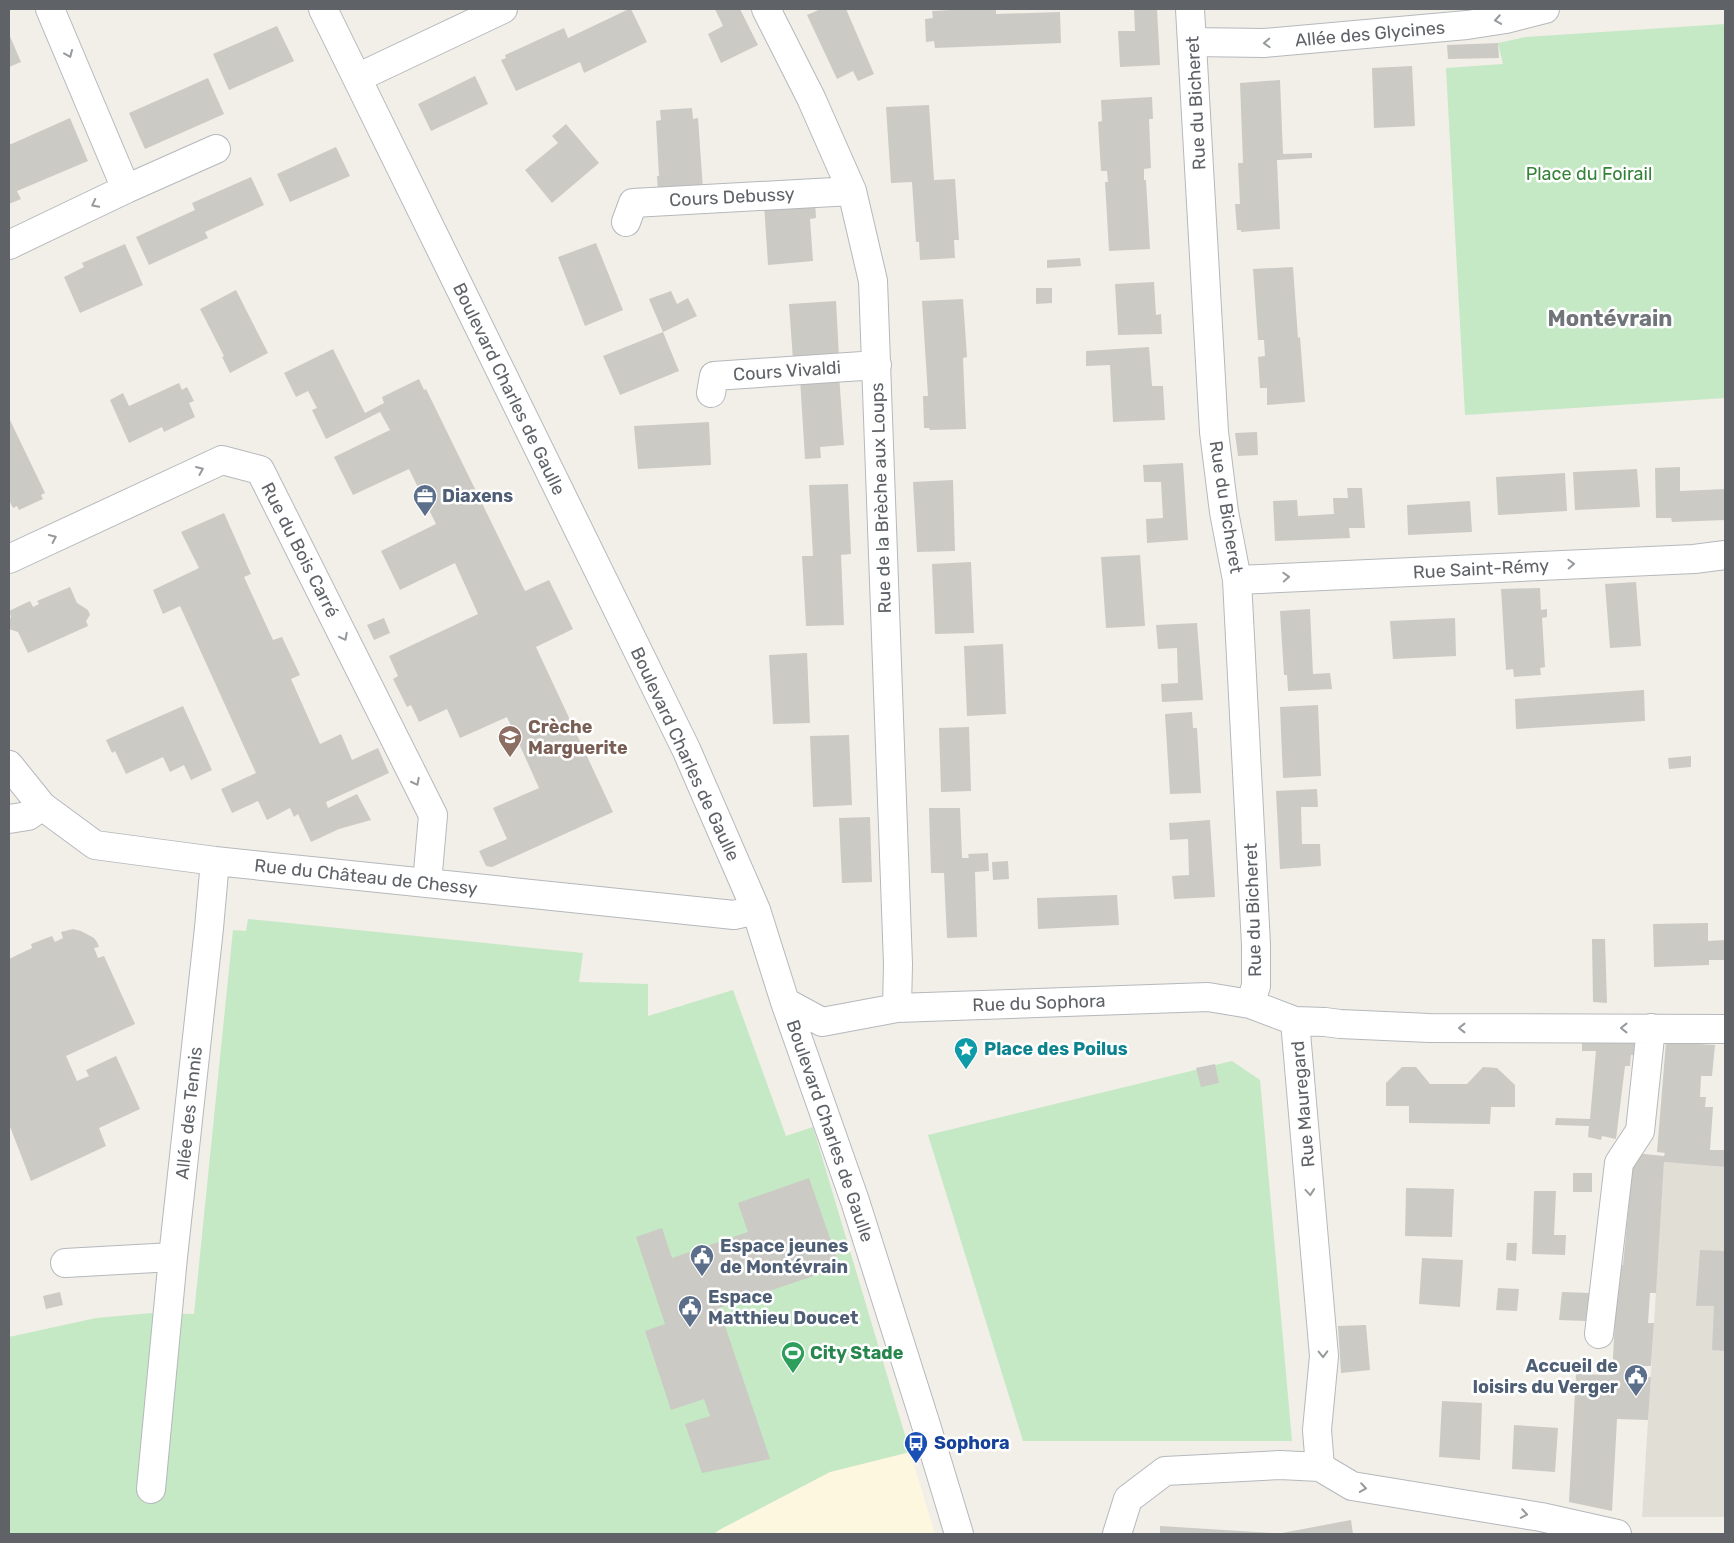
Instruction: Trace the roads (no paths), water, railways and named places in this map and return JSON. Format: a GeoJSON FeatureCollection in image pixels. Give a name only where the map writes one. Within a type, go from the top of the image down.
{"type":"FeatureCollection","features":[{"type":"Feature","properties":{"kind":"street"},"geometry":{"type":"LineString","coordinates":[[50,9],[126,189]]}},
{"type":"Feature","properties":{"kind":"street","name":"Boulevard Charles de Gaulle"},"geometry":{"type":"LineString","coordinates":[[323,9],[686,749],[756,910],[785,1002],[858,1210],[959,1534]]}},
{"type":"Feature","properties":{"kind":"street"},"geometry":{"type":"LineString","coordinates":[[357,78],[502,9]]}},
{"type":"Feature","properties":{"kind":"street","name":"Rue de la Brèche aux Loups"},"geometry":{"type":"LineString","coordinates":[[766,9],[810,98],[852,191],[874,280],[897,944],[897,1008]]}},
{"type":"Feature","properties":{"kind":"street","name":"Rue du Bicheret"},"geometry":{"type":"LineString","coordinates":[[1190,9],[1214,432],[1224,512],[1237,580],[1256,945],[1256,986],[1250,1004]]}},
{"type":"Feature","properties":{"kind":"street","name":"Allée des Glycines"},"geometry":{"type":"LineString","coordinates":[[1192,42],[1264,43],[1466,25],[1506,19],[1545,9]]}},
{"type":"Feature","properties":{"kind":"street"},"geometry":{"type":"LineString","coordinates":[[9,245],[216,148]]}},
{"type":"Feature","properties":{"kind":"street","name":"Cours Debussy"},"geometry":{"type":"LineString","coordinates":[[626,222],[633,203],[852,191]]}},
{"type":"Feature","properties":{"kind":"street","name":"Cours Vivaldi"},"geometry":{"type":"LineString","coordinates":[[710,393],[714,376],[877,365]]}},
{"type":"Feature","properties":{"kind":"street","name":"Rue du Bois Carré"},"geometry":{"type":"LineString","coordinates":[[9,559],[222,460],[260,470],[433,815],[427,883]]}},
{"type":"Feature","properties":{"kind":"street","name":"Rue Saint-Rémy"},"geometry":{"type":"LineString","coordinates":[[1237,580],[1694,559],[1725,554]]}},
{"type":"Feature","properties":{"kind":"street","name":"Rue du Château de Chessy"},"geometry":{"type":"LineString","coordinates":[[9,765],[42,806],[95,845],[215,861],[734,915],[756,910]]}},
{"type":"Feature","properties":{"kind":"street"},"geometry":{"type":"LineString","coordinates":[[9,819],[28,816],[42,806]]}},
{"type":"Feature","properties":{"kind":"street","name":"Allée des Tennis"},"geometry":{"type":"LineString","coordinates":[[151,1489],[173,1257],[210,928],[215,861]]}},
{"type":"Feature","properties":{"kind":"street","name":"Rue du Sophora"},"geometry":{"type":"LineString","coordinates":[[785,1002],[822,1022],[897,1008],[1208,997],[1250,1004],[1295,1022]]}},
{"type":"Feature","properties":{"kind":"street","name":"Rue Mauregard"},"geometry":{"type":"LineString","coordinates":[[1320,1467],[1317,1430],[1324,1356],[1295,1022],[1428,1028],[1725,1029]]}},
{"type":"Feature","properties":{"kind":"street"},"geometry":{"type":"LineString","coordinates":[[1600,1334],[1619,1163],[1640,1131],[1651,1028]]}},
{"type":"Feature","properties":{"kind":"street"},"geometry":{"type":"LineString","coordinates":[[65,1263],[173,1257]]}},
{"type":"Feature","properties":{"kind":"street"},"geometry":{"type":"LineString","coordinates":[[1117,1534],[1128,1499],[1165,1471],[1280,1465],[1320,1467],[1352,1486],[1541,1517],[1617,1534]]}},
{"type":"Feature","properties":{"kind":"place","name":"Diaxens"},"geometry":{"type":"Point","coordinates":[425,517]}},
{"type":"Feature","properties":{"kind":"place","name":"Crèche Marguerite"},"geometry":{"type":"Point","coordinates":[510,758]}},
{"type":"Feature","properties":{"kind":"place","name":"Place des Poilus"},"geometry":{"type":"Point","coordinates":[966,1070]}},
{"type":"Feature","properties":{"kind":"place","name":"Espace jeunes de Montévrain"},"geometry":{"type":"Point","coordinates":[702,1277]}},
{"type":"Feature","properties":{"kind":"place","name":"Espace Matthieu Doucet"},"geometry":{"type":"Point","coordinates":[690,1328]}},
{"type":"Feature","properties":{"kind":"place","name":"City Stade"},"geometry":{"type":"Point","coordinates":[793,1374]}},
{"type":"Feature","properties":{"kind":"place","name":"Accueil de loisirs du Verger"},"geometry":{"type":"Point","coordinates":[1636,1397]}},
{"type":"Feature","properties":{"kind":"place","name":"Sophora"},"geometry":{"type":"Point","coordinates":[916,1464]}},
{"type":"Feature","properties":{"kind":"district","name":"Montévrain"},"geometry":{"type":"Point","coordinates":[1610,318]}},
{"type":"Feature","properties":{"kind":"park label","name":"Place du Foirail"},"geometry":{"type":"Point","coordinates":[1589,174]}}]}
